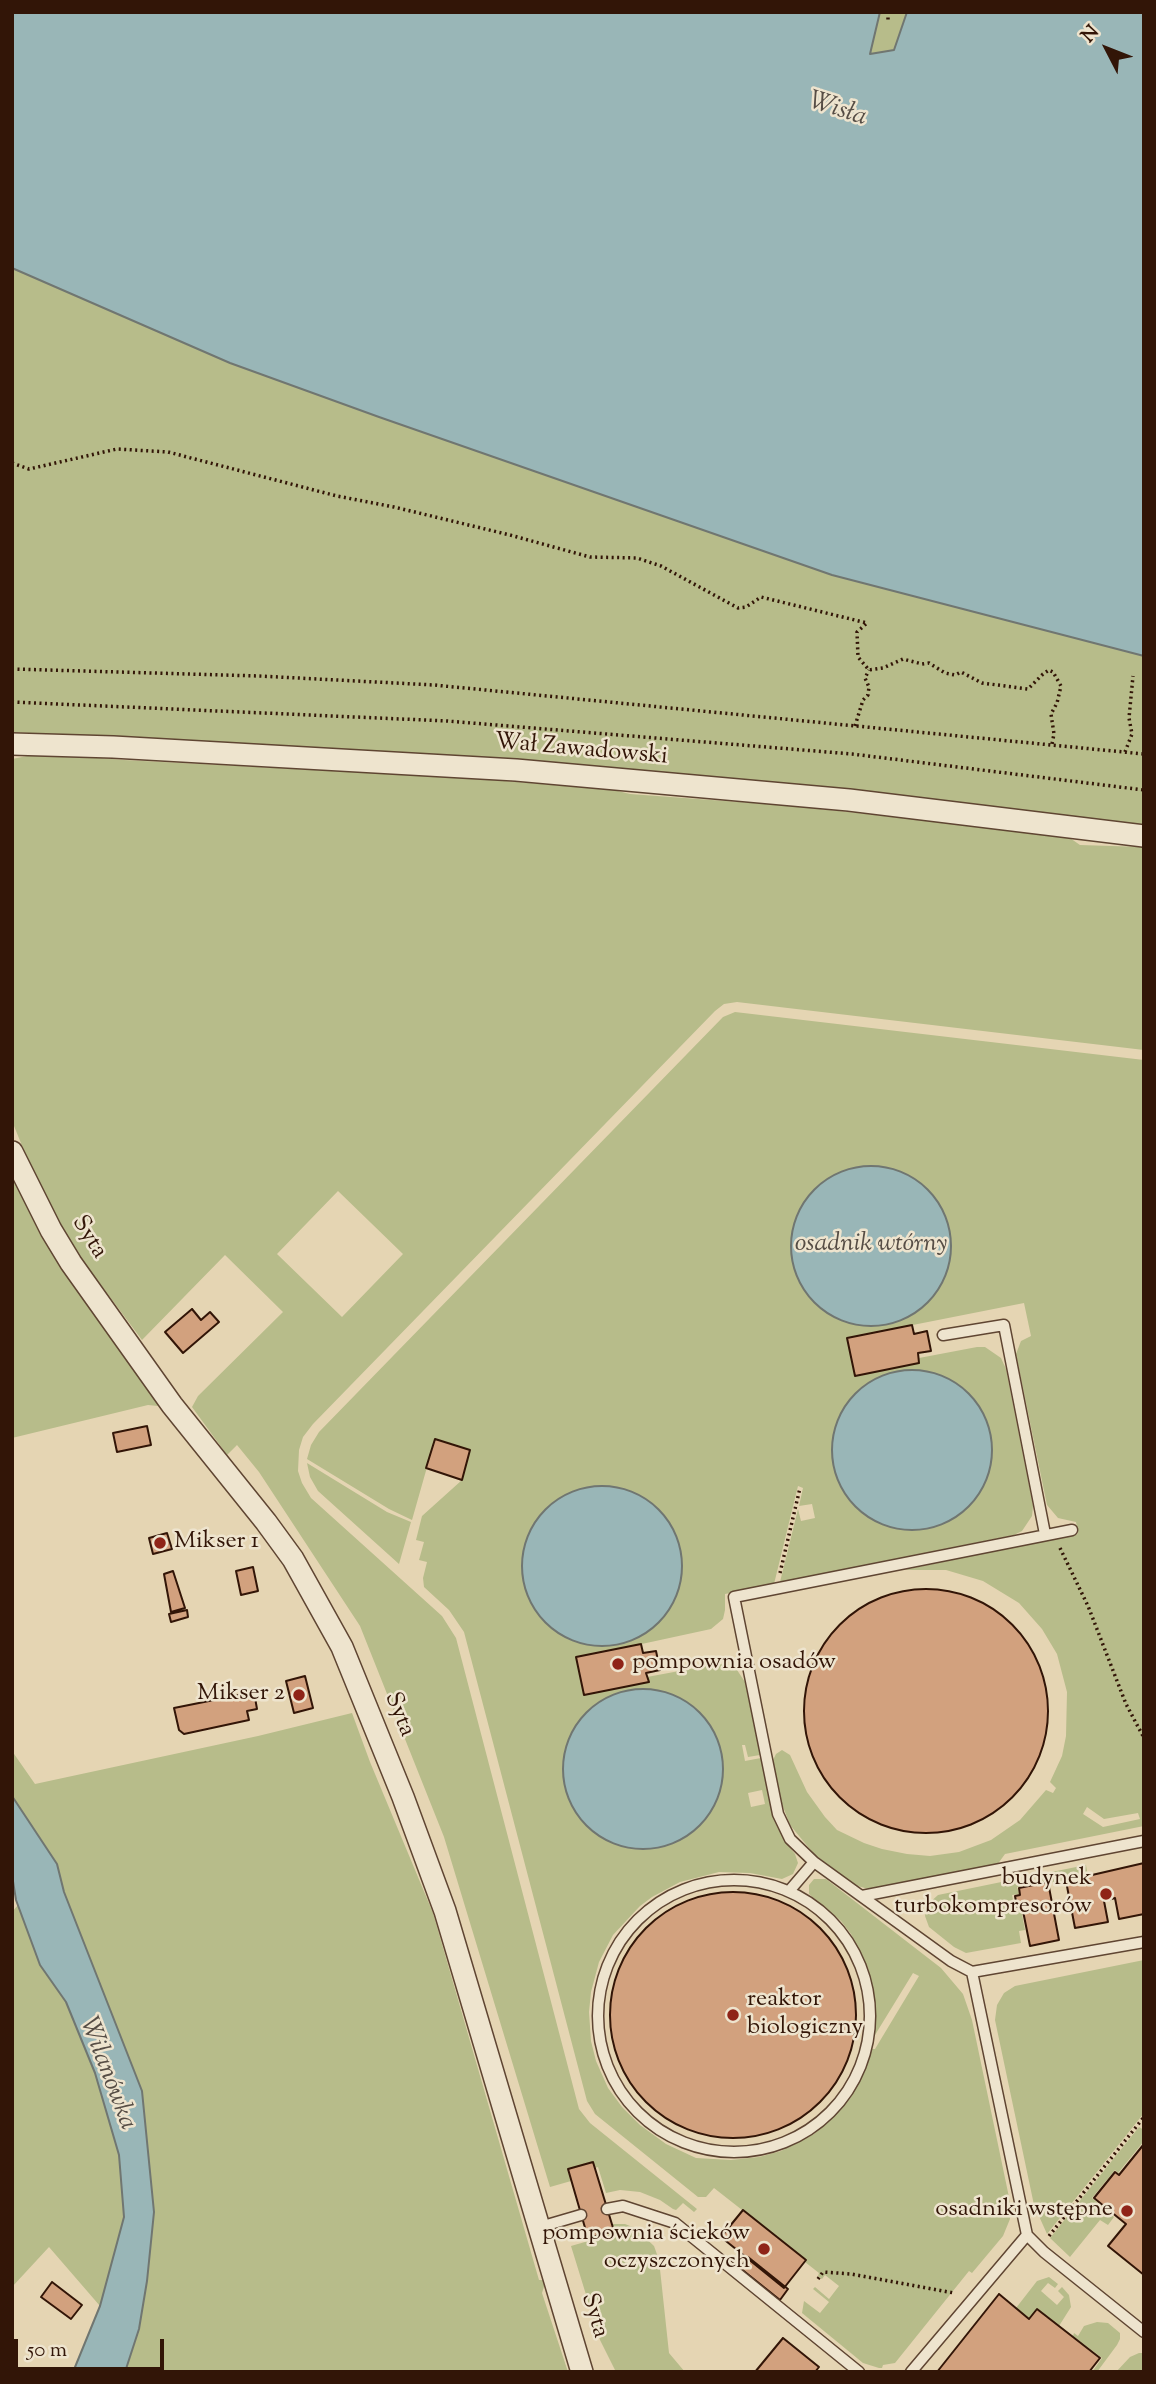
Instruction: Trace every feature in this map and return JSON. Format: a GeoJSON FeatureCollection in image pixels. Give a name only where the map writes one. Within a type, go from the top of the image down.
{"type":"FeatureCollection","features":[{"type":"Feature","properties":{"kind":"street","name":"Wał Zawadowski"},"geometry":{"type":"LineString","coordinates":[[12,744],[113,747],[516,770],[849,800],[1144,836]]}},
{"type":"Feature","properties":{"kind":"street","name":"Syta"},"geometry":{"type":"LineString","coordinates":[[12,1152],[51,1230],[71,1263],[172,1405],[293,1559],[342,1647],[403,1797],[445,1911],[583,2372]]}},
{"type":"Feature","properties":{"kind":"lane"},"geometry":{"type":"LineString","coordinates":[[943,1335],[1004,1325],[1050,1537]]}},
{"type":"Feature","properties":{"kind":"lane"},"geometry":{"type":"LineString","coordinates":[[1072,1530],[1050,1537],[734,1597],[778,1814],[790,1839],[814,1862],[951,1961],[972,1972],[1144,1942]]}},
{"type":"Feature","properties":{"kind":"lane"},"geometry":{"type":"LineString","coordinates":[[863,1896],[1144,1841]]}},
{"type":"Feature","properties":{"kind":"lane"},"geometry":{"type":"LineString","coordinates":[[790,1890],[814,1862]]}},
{"type":"Feature","properties":{"kind":"lane"},"geometry":{"type":"LineString","coordinates":[[716,1880],[753,1880],[790,1890],[824,1912],[850,1942],[866,1979],[871,2020],[864,2060],[852,2084],[817,2124],[782,2144],[742,2153],[702,2149],[664,2134],[635,2111],[613,2080],[600,2045],[597,2007],[605,1971],[616,1948],[622,1937],[647,1909],[680,1890],[716,1880]]}},
{"type":"Feature","properties":{"kind":"lane"},"geometry":{"type":"LineString","coordinates":[[972,1972],[1027,2235],[1044,2252],[1144,2332]]}},
{"type":"Feature","properties":{"kind":"lane"},"geometry":{"type":"LineString","coordinates":[[607,2209],[623,2206],[675,2223],[859,2372]]}},
{"type":"Feature","properties":{"kind":"lane"},"geometry":{"type":"LineString","coordinates":[[540,2227],[581,2215]]}},
{"type":"Feature","properties":{"kind":"lane"},"geometry":{"type":"LineString","coordinates":[[911,2372],[1027,2235]]}},
{"type":"Feature","properties":{"kind":"path"},"geometry":{"type":"LineString","coordinates":[[888,12],[888,20]]}},
{"type":"Feature","properties":{"kind":"path"},"geometry":{"type":"LineString","coordinates":[[12,463],[29,469],[117,449],[168,452],[590,557],[637,558],[661,566],[738,608],[746,607],[761,597],[867,622],[857,632],[858,657],[869,670]]}},
{"type":"Feature","properties":{"kind":"path"},"geometry":{"type":"LineString","coordinates":[[869,670],[883,668],[903,659],[929,663],[945,673],[955,675],[961,672],[982,683],[1028,689],[1049,670],[1053,672],[1060,686],[1057,703],[1051,714],[1054,734],[1052,744]]}},
{"type":"Feature","properties":{"kind":"path"},"geometry":{"type":"LineString","coordinates":[[12,669],[259,676],[434,685],[1144,754]]}},
{"type":"Feature","properties":{"kind":"path"},"geometry":{"type":"LineString","coordinates":[[855,726],[863,700],[868,695],[869,687],[865,678],[869,670]]}},
{"type":"Feature","properties":{"kind":"path"},"geometry":{"type":"LineString","coordinates":[[1125,752],[1132,734],[1129,718],[1133,676]]}},
{"type":"Feature","properties":{"kind":"path"},"geometry":{"type":"LineString","coordinates":[[12,702],[447,721],[852,754],[1144,790]]}},
{"type":"Feature","properties":{"kind":"path"},"geometry":{"type":"LineString","coordinates":[[776,1588],[800,1488]]}},
{"type":"Feature","properties":{"kind":"path"},"geometry":{"type":"LineString","coordinates":[[1050,1537],[1088,1606],[1126,1704],[1144,1738]]}},
{"type":"Feature","properties":{"kind":"path"},"geometry":{"type":"LineString","coordinates":[[1047,2238],[1144,2117]]}},
{"type":"Feature","properties":{"kind":"path"},"geometry":{"type":"LineString","coordinates":[[818,2279],[823,2272],[851,2274],[954,2293]]}},
{"type":"Feature","properties":{"kind":"green space"},"geometry":{"type":"Polygon","coordinates":[[[880,12],[907,12],[894,50],[864,76],[880,12]]]}},
{"type":"Feature","properties":{"kind":"green space"},"geometry":{"type":"Polygon","coordinates":[[[12,268],[230,363],[832,575],[1144,656],[1144,826],[417,755],[12,732],[12,268]]]}},
{"type":"Feature","properties":{"kind":"green space"},"geometry":{"type":"Polygon","coordinates":[[[42,753],[124,760],[468,778],[793,806],[1067,836],[1080,845],[1144,847],[1144,1050],[737,1002],[724,1004],[303,1437],[298,1471],[311,1498],[442,1616],[456,1638],[579,2109],[590,2123],[697,2209],[694,2212],[683,2203],[676,2210],[640,2192],[620,2190],[606,2193],[598,2167],[570,2175],[571,2181],[550,2187],[444,1837],[360,1626],[259,1472],[237,1445],[227,1455],[192,1407],[198,1396],[283,1312],[225,1255],[142,1340],[71,1245],[27,1158],[12,1121],[12,759],[42,753]],[[338,1191],[277,1254],[342,1317],[403,1254],[338,1191]]]}},
{"type":"Feature","properties":{"kind":"green space"},"geometry":{"type":"Polygon","coordinates":[[[735,1012],[1144,1060],[1144,1826],[1005,1854],[997,1865],[872,1890],[854,1885],[814,1854],[790,1825],[782,1804],[773,1760],[782,1750],[790,1755],[807,1792],[837,1830],[882,1849],[930,1856],[959,1852],[991,1840],[1020,1820],[1046,1790],[1053,1793],[1056,1788],[1050,1782],[1062,1756],[1066,1736],[1067,1692],[1057,1654],[1042,1629],[1019,1603],[983,1581],[946,1570],[904,1570],[1078,1534],[1076,1522],[1058,1518],[1047,1505],[1016,1354],[1021,1341],[1031,1336],[1024,1303],[847,1338],[855,1376],[919,1363],[919,1358],[977,1347],[985,1347],[1001,1358],[1006,1369],[1033,1506],[1032,1516],[1022,1531],[1014,1535],[780,1582],[798,1509],[801,1521],[815,1518],[812,1504],[799,1506],[803,1488],[798,1486],[774,1584],[725,1594],[723,1619],[711,1629],[577,1658],[584,1695],[648,1682],[647,1677],[717,1664],[725,1664],[737,1670],[745,1682],[760,1755],[748,1757],[745,1745],[742,1745],[745,1761],[761,1758],[774,1820],[798,1863],[793,1874],[782,1879],[750,1873],[719,1872],[680,1882],[640,1906],[613,1935],[599,1962],[591,1992],[591,2041],[596,2061],[608,2088],[640,2125],[666,2144],[696,2158],[731,2160],[759,2157],[781,2151],[814,2134],[851,2097],[864,2073],[872,2049],[875,2049],[919,1976],[913,1973],[875,2035],[874,1995],[868,1968],[851,1934],[841,1921],[809,1894],[809,1885],[814,1879],[826,1879],[941,1968],[963,1994],[972,2020],[1010,2202],[1010,2219],[1003,2236],[972,2273],[969,2271],[895,2363],[883,2365],[882,2368],[863,2363],[802,2313],[804,2301],[820,2313],[829,2302],[813,2289],[815,2287],[829,2299],[839,2286],[825,2275],[822,2279],[818,2276],[819,2273],[805,2262],[806,2260],[714,2188],[706,2197],[698,2197],[595,2114],[587,2101],[464,1632],[449,1610],[424,1587],[427,1562],[419,1560],[424,1542],[416,1540],[422,1516],[462,1480],[453,1444],[435,1439],[412,1520],[307,1459],[319,1432],[723,1017],[735,1012]],[[762,1790],[748,1793],[751,1807],[765,1804],[762,1790]],[[1087,1807],[1083,1814],[1103,1827],[1140,1819],[1138,1813],[1104,1819],[1087,1807]]]}},
{"type":"Feature","properties":{"kind":"green space"},"geometry":{"type":"Polygon","coordinates":[[[12,1177],[42,1238],[157,1400],[158,1406],[148,1405],[12,1438],[12,1177]]]}},
{"type":"Feature","properties":{"kind":"green space"},"geometry":{"type":"Polygon","coordinates":[[[307,1463],[387,1512],[411,1522],[399,1564],[318,1491],[310,1477],[307,1463]]]}},
{"type":"Feature","properties":{"kind":"green space"},"geometry":{"type":"Polygon","coordinates":[[[352,1713],[433,1913],[539,2280],[546,2280],[542,2293],[568,2372],[125,2372],[139,2329],[154,2212],[142,2091],[64,1892],[57,1864],[12,1796],[12,1751],[35,1784],[352,1713]]]}},
{"type":"Feature","properties":{"kind":"green space"},"geometry":{"type":"Polygon","coordinates":[[[1086,1865],[1088,1876],[1037,1885],[1037,1875],[1086,1865]]]}},
{"type":"Feature","properties":{"kind":"green space"},"geometry":{"type":"Polygon","coordinates":[[[1016,1879],[1023,1886],[1017,1887],[1019,1894],[1012,1895],[1015,1909],[1021,1909],[1025,1930],[1019,1931],[1021,1943],[966,1953],[929,1927],[925,1916],[927,1905],[938,1895],[1016,1879]]]}},
{"type":"Feature","properties":{"kind":"green space"},"geometry":{"type":"Polygon","coordinates":[[[18,1905],[40,1965],[66,2002],[95,2073],[119,2155],[124,2216],[100,2306],[49,2247],[12,2287],[12,1912],[18,1905]]]}},
{"type":"Feature","properties":{"kind":"green space"},"geometry":{"type":"Polygon","coordinates":[[[1144,1960],[1144,2113],[1047,2234],[1034,2205],[995,2020],[997,2005],[1004,1993],[1015,1986],[1144,1960]]]}},
{"type":"Feature","properties":{"kind":"green space"},"geometry":{"type":"Polygon","coordinates":[[[1139,2127],[1144,2130],[1144,2141],[1118,2173],[1115,2170],[1092,2198],[1114,2217],[1108,2225],[1100,2220],[1070,2257],[1050,2238],[1139,2127]]]}},
{"type":"Feature","properties":{"kind":"green space"},"geometry":{"type":"Polygon","coordinates":[[[625,2224],[635,2228],[654,2246],[659,2260],[669,2353],[685,2372],[616,2372],[600,2340],[571,2246],[609,2235],[606,2225],[625,2224]]]}},
{"type":"Feature","properties":{"kind":"green space"},"geometry":{"type":"Polygon","coordinates":[[[1049,2277],[1058,2284],[1055,2288],[1048,2283],[1041,2291],[1057,2305],[1064,2297],[1058,2291],[1062,2287],[1069,2295],[1071,2307],[1059,2326],[1038,2309],[1029,2319],[1016,2308],[1037,2281],[1049,2277]]]}},
{"type":"Feature","properties":{"kind":"green space"},"geometry":{"type":"Polygon","coordinates":[[[1097,2322],[1108,2323],[1120,2333],[1120,2339],[1097,2372],[1092,2372],[1102,2358],[1073,2336],[1074,2333],[1078,2336],[1084,2326],[1097,2322]]]}},
{"type":"Feature","properties":{"kind":"green space"},"geometry":{"type":"Polygon","coordinates":[[[1144,2353],[1144,2372],[1116,2372],[1130,2357],[1144,2353]]]}},
{"type":"Feature","properties":{"kind":"water","name":"Wisła"},"geometry":{"type":"Polygon","coordinates":[[[12,12],[880,12],[870,54],[894,50],[907,12],[1144,12],[1144,656],[832,575],[230,363],[12,268],[12,12]]]}},
{"type":"Feature","properties":{"kind":"water","name":"osadnik wtórny"},"geometry":{"type":"Polygon","coordinates":[[[871,1166],[902,1172],[928,1189],[945,1215],[951,1246],[945,1277],[928,1303],[902,1320],[871,1326],[840,1320],[814,1303],[797,1277],[791,1246],[797,1215],[814,1189],[840,1172],[871,1166]]]}},
{"type":"Feature","properties":{"kind":"water"},"geometry":{"type":"Polygon","coordinates":[[[912,1370],[943,1376],[969,1393],[986,1419],[992,1450],[986,1481],[969,1507],[943,1524],[912,1530],[881,1524],[855,1507],[838,1481],[832,1450],[838,1419],[855,1393],[881,1376],[912,1370]]]}},
{"type":"Feature","properties":{"kind":"water"},"geometry":{"type":"Polygon","coordinates":[[[602,1486],[633,1492],[659,1509],[676,1535],[682,1566],[676,1597],[659,1623],[633,1640],[602,1646],[571,1640],[545,1623],[528,1597],[522,1566],[528,1535],[545,1509],[571,1492],[602,1486]]]}},
{"type":"Feature","properties":{"kind":"water"},"geometry":{"type":"Polygon","coordinates":[[[643,1689],[674,1695],[700,1712],[717,1738],[723,1769],[717,1800],[700,1826],[674,1843],[643,1849],[612,1843],[586,1826],[569,1800],[563,1769],[569,1738],[586,1712],[612,1695],[643,1689]]]}},
{"type":"Feature","properties":{"kind":"water","name":"Wilanówka"},"geometry":{"type":"Polygon","coordinates":[[[12,1796],[57,1864],[64,1892],[142,2091],[154,2212],[139,2329],[125,2372],[73,2372],[100,2306],[124,2217],[119,2155],[95,2073],[66,2002],[40,1965],[16,1900],[12,1875],[12,1796]]]}},
{"type":"Feature","properties":{"kind":"building"},"geometry":{"type":"Polygon","coordinates":[[[192,1309],[201,1320],[210,1312],[219,1322],[183,1353],[165,1332],[192,1309]]]}},
{"type":"Feature","properties":{"kind":"building"},"geometry":{"type":"Polygon","coordinates":[[[912,1325],[914,1334],[927,1331],[931,1351],[918,1353],[919,1363],[855,1376],[847,1338],[912,1325]]]}},
{"type":"Feature","properties":{"kind":"building"},"geometry":{"type":"Polygon","coordinates":[[[147,1426],[151,1445],[117,1452],[113,1433],[147,1426]]]}},
{"type":"Feature","properties":{"kind":"building"},"geometry":{"type":"Polygon","coordinates":[[[435,1439],[470,1450],[462,1480],[426,1468],[435,1439]]]}},
{"type":"Feature","properties":{"kind":"building","name":"Mikser 1"},"geometry":{"type":"Polygon","coordinates":[[[167,1533],[172,1549],[153,1554],[149,1538],[167,1533]]]}},
{"type":"Feature","properties":{"kind":"building"},"geometry":{"type":"Polygon","coordinates":[[[253,1567],[258,1591],[241,1595],[236,1571],[253,1567]]]}},
{"type":"Feature","properties":{"kind":"building"},"geometry":{"type":"Polygon","coordinates":[[[173,1571],[185,1608],[171,1612],[164,1574],[173,1571]]]}},
{"type":"Feature","properties":{"kind":"building"},"geometry":{"type":"Polygon","coordinates":[[[914,1589],[938,1589],[962,1594],[984,1603],[1013,1624],[1028,1643],[1039,1664],[1046,1687],[1046,1735],[1039,1758],[1028,1779],[1013,1798],[984,1819],[962,1828],[938,1833],[914,1833],[890,1828],[868,1819],[848,1806],[831,1789],[818,1769],[809,1747],[804,1723],[804,1699],[809,1675],[818,1653],[831,1633],[848,1616],[868,1603],[890,1594],[914,1589]]]}},
{"type":"Feature","properties":{"kind":"building"},"geometry":{"type":"Polygon","coordinates":[[[187,1610],[188,1617],[171,1622],[169,1614],[187,1610]]]}},
{"type":"Feature","properties":{"kind":"building","name":"pompownia osadów"},"geometry":{"type":"Polygon","coordinates":[[[641,1644],[643,1653],[656,1651],[660,1670],[646,1673],[649,1682],[584,1695],[576,1657],[641,1644]]]}},
{"type":"Feature","properties":{"kind":"building","name":"Mikser 2"},"geometry":{"type":"Polygon","coordinates":[[[305,1676],[313,1708],[294,1713],[286,1681],[305,1676]]]}},
{"type":"Feature","properties":{"kind":"building"},"geometry":{"type":"Polygon","coordinates":[[[254,1692],[257,1709],[247,1711],[249,1720],[184,1734],[179,1730],[174,1708],[254,1692]]]}},
{"type":"Feature","properties":{"kind":"building","name":"budynek turbokompresorów"},"geometry":{"type":"Polygon","coordinates":[[[1144,1863],[1144,1914],[1119,1919],[1115,1898],[1104,1901],[1108,1922],[1075,1928],[1066,1881],[1144,1863]]]}},
{"type":"Feature","properties":{"kind":"building"},"geometry":{"type":"Polygon","coordinates":[[[1048,1882],[1059,1940],[1030,1946],[1022,1906],[1017,1907],[1015,1896],[1020,1895],[1019,1888],[1048,1882]]]}},
{"type":"Feature","properties":{"kind":"building","name":"reaktor biologiczny"},"geometry":{"type":"Polygon","coordinates":[[[733,1892],[780,1902],[801,1913],[820,1928],[835,1947],[846,1968],[856,2015],[846,2062],[835,2083],[820,2102],[801,2117],[780,2128],[733,2138],[686,2128],[665,2117],[646,2102],[631,2083],[620,2062],[610,2015],[620,1968],[631,1947],[646,1928],[665,1913],[686,1902],[733,1892]]]}},
{"type":"Feature","properties":{"kind":"building","name":"osadniki wstępne"},"geometry":{"type":"Polygon","coordinates":[[[1144,2144],[1144,2275],[1108,2246],[1126,2224],[1094,2198],[1115,2172],[1119,2175],[1144,2144]]]}},
{"type":"Feature","properties":{"kind":"building"},"geometry":{"type":"Polygon","coordinates":[[[593,2162],[614,2231],[588,2238],[568,2169],[593,2162]]]}},
{"type":"Feature","properties":{"kind":"building","name":"pompownia ścieków oczyszczonych"},"geometry":{"type":"Polygon","coordinates":[[[743,2210],[806,2260],[784,2288],[721,2237],[743,2210]]]}},
{"type":"Feature","properties":{"kind":"building"},"geometry":{"type":"Polygon","coordinates":[[[748,2257],[788,2289],[780,2300],[740,2268],[748,2257]]]}},
{"type":"Feature","properties":{"kind":"building"},"geometry":{"type":"Polygon","coordinates":[[[52,2282],[82,2305],[71,2319],[41,2297],[52,2282]]]}},
{"type":"Feature","properties":{"kind":"building"},"geometry":{"type":"Polygon","coordinates":[[[999,2294],[1029,2319],[1037,2309],[1100,2358],[1089,2372],[937,2372],[999,2294]]]}},
{"type":"Feature","properties":{"kind":"building"},"geometry":{"type":"Polygon","coordinates":[[[783,2338],[819,2367],[815,2372],[755,2372],[783,2338]]]}},
{"type":"Feature","properties":{"kind":"place","name":"Mikser 1"},"geometry":{"type":"Point","coordinates":[160,1543]}},
{"type":"Feature","properties":{"kind":"place","name":"pompownia osadów"},"geometry":{"type":"Point","coordinates":[618,1664]}},
{"type":"Feature","properties":{"kind":"place","name":"Mikser 2"},"geometry":{"type":"Point","coordinates":[299,1695]}},
{"type":"Feature","properties":{"kind":"place","name":"budynek turbokompresorów"},"geometry":{"type":"Point","coordinates":[1106,1894]}},
{"type":"Feature","properties":{"kind":"place","name":"reaktor biologiczny"},"geometry":{"type":"Point","coordinates":[733,2015]}},
{"type":"Feature","properties":{"kind":"place","name":"osadniki wstępne"},"geometry":{"type":"Point","coordinates":[1127,2211]}},
{"type":"Feature","properties":{"kind":"place","name":"pompownia ścieków oczyszczonych"},"geometry":{"type":"Point","coordinates":[764,2249]}}]}
